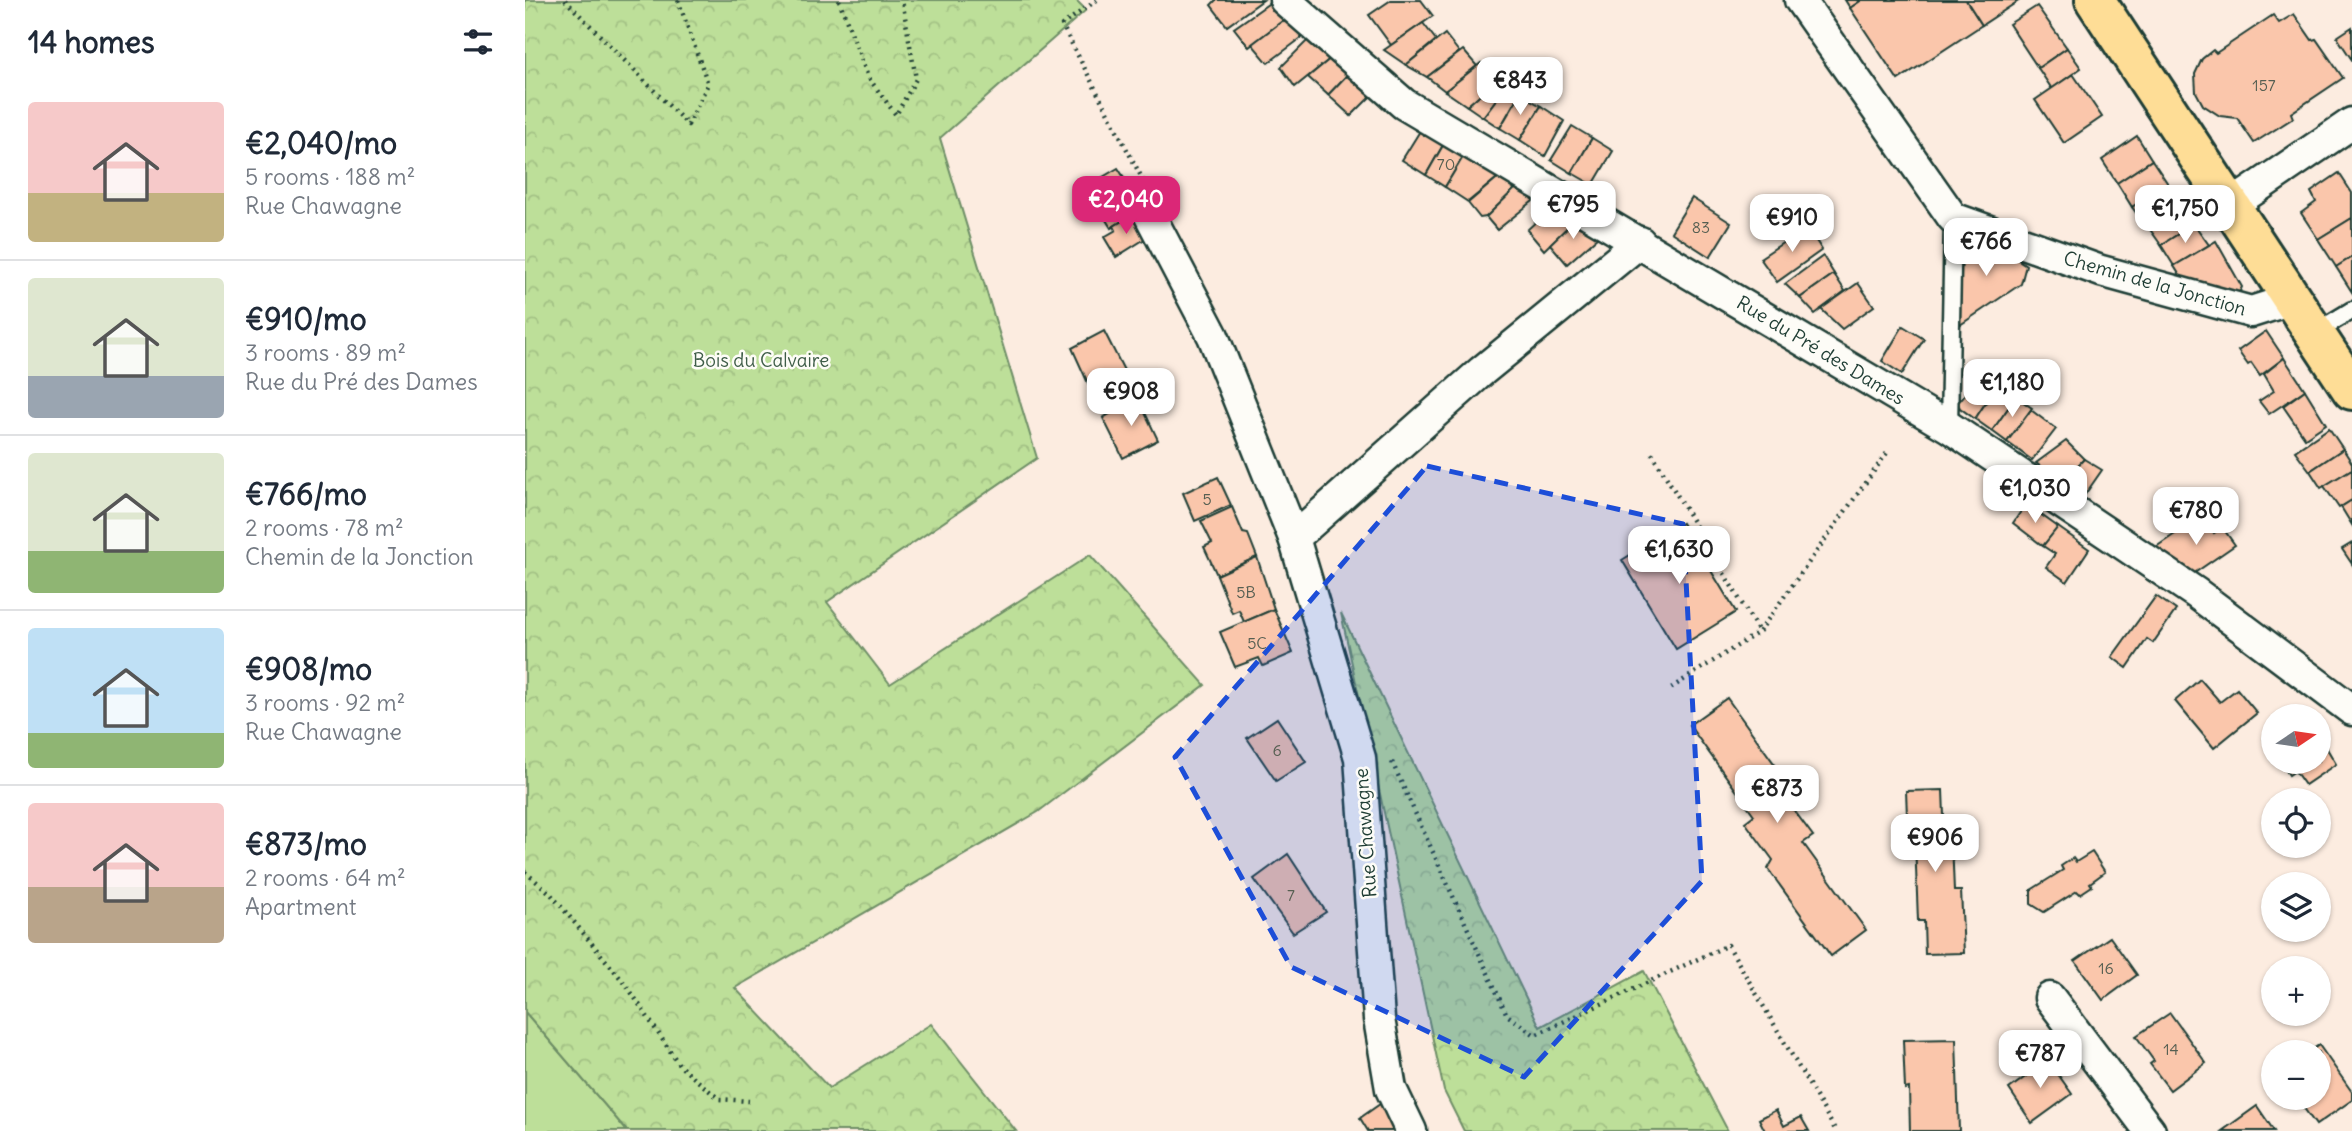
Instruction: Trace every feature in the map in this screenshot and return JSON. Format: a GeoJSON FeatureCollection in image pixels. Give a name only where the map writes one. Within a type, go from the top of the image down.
{"type":"FeatureCollection","features":[{"type":"Feature","properties":{"kind":"main road"},"geometry":{"type":"LineString","coordinates":[[2095,0],[2352,390]]}},
{"type":"Feature","properties":{"kind":"street","name":"Rue du Pré des Dames"},"geometry":{"type":"LineString","coordinates":[[1285,0],[1404,104],[1948,427],[2196,593],[2352,710]]}},
{"type":"Feature","properties":{"kind":"street"},"geometry":{"type":"LineString","coordinates":[[1800,0],[1953,218]]}},
{"type":"Feature","properties":{"kind":"street"},"geometry":{"type":"LineString","coordinates":[[2230,206],[2352,123]]}},
{"type":"Feature","properties":{"kind":"street","name":"Rue Chawagne"},"geometry":{"type":"LineString","coordinates":[[1146,198],[1213,336],[1294,538],[1360,758],[1379,1019],[1391,1089],[1411,1131]]}},
{"type":"Feature","properties":{"kind":"street","name":"Chemin de la Jonction"},"geometry":{"type":"LineString","coordinates":[[1953,218],[2101,271],[2251,312],[2292,299]]}},
{"type":"Feature","properties":{"kind":"street"},"geometry":{"type":"LineString","coordinates":[[1294,538],[1482,371],[1640,242]]}},
{"type":"Feature","properties":{"kind":"street"},"geometry":{"type":"LineString","coordinates":[[2050,998],[2150,1131]]}},
{"type":"Feature","properties":{"kind":"lane"},"geometry":{"type":"LineString","coordinates":[[1948,427],[1953,218]]}},
{"type":"Feature","properties":{"kind":"lane"},"geometry":{"type":"LineString","coordinates":[[2314,333],[2352,310]]}},
{"type":"Feature","properties":{"kind":"path"},"geometry":{"type":"LineString","coordinates":[[565,0],[688,125],[708,85],[678,0]]}},
{"type":"Feature","properties":{"kind":"path"},"geometry":{"type":"LineString","coordinates":[[839,0],[868,77],[896,115],[916,79],[902,0]]}},
{"type":"Feature","properties":{"kind":"path"},"geometry":{"type":"LineString","coordinates":[[1097,0],[1062,25],[1146,198]]}},
{"type":"Feature","properties":{"kind":"path"},"geometry":{"type":"LineString","coordinates":[[1671,688],[1759,632],[1889,450]]}},
{"type":"Feature","properties":{"kind":"path"},"geometry":{"type":"LineString","coordinates":[[1652,453],[1759,632]]}},
{"type":"Feature","properties":{"kind":"path"},"geometry":{"type":"LineString","coordinates":[[1387,752],[1507,1015],[1535,1035],[1728,944],[1836,1131]]}},
{"type":"Feature","properties":{"kind":"path"},"geometry":{"type":"LineString","coordinates":[[525,872],[550,893],[627,986],[680,1066],[719,1099],[749,1101]]}},
{"type":"Feature","properties":{"kind":"highlighted area"},"geometry":{"type":"Polygon","coordinates":[[[1427,466],[1683,524],[1702,881],[1524,1077],[1291,967],[1175,757],[1427,466]]]}},
{"type":"Feature","properties":{"kind":"green space","name":"Bois du Calvaire"},"geometry":{"type":"Polygon","coordinates":[[[525,0],[1076,0],[1086,10],[940,138],[1037,458],[827,602],[890,684],[1090,555],[1205,685],[1038,812],[735,988],[829,1088],[931,1024],[1016,1131],[627,1131],[525,1012],[525,0]]]}},
{"type":"Feature","properties":{"kind":"green space"},"geometry":{"type":"Polygon","coordinates":[[[1341,613],[1540,1027],[1644,971],[1728,1131],[1464,1131],[1444,1091],[1341,613]]]}},
{"type":"Feature","properties":{"kind":"green space"},"geometry":{"type":"Polygon","coordinates":[[[525,1012],[627,1131],[525,1131],[525,1012]]]}},
{"type":"Feature","properties":{"kind":"building"},"geometry":{"type":"Polygon","coordinates":[[[1216,0],[1263,0],[1227,26],[1211,5],[1216,0]]]}},
{"type":"Feature","properties":{"kind":"building"},"geometry":{"type":"Polygon","coordinates":[[[1391,0],[1421,0],[1433,16],[1391,45],[1369,15],[1391,0]]]}},
{"type":"Feature","properties":{"kind":"building"},"geometry":{"type":"Polygon","coordinates":[[[1845,0],[1862,0],[1850,8],[1845,0]]]}},
{"type":"Feature","properties":{"kind":"building"},"geometry":{"type":"Polygon","coordinates":[[[1862,0],[1966,0],[1982,25],[1898,80],[1850,8],[1862,0]]]}},
{"type":"Feature","properties":{"kind":"building"},"geometry":{"type":"Polygon","coordinates":[[[1966,0],[2020,0],[1982,25],[1966,0]]]}},
{"type":"Feature","properties":{"kind":"building"},"geometry":{"type":"Polygon","coordinates":[[[1268,4],[1285,19],[1249,47],[1234,28],[1268,4]]]}},
{"type":"Feature","properties":{"kind":"building"},"geometry":{"type":"Polygon","coordinates":[[[2037,6],[2067,48],[2038,68],[2009,24],[2037,6]]]}},
{"type":"Feature","properties":{"kind":"building"},"geometry":{"type":"Polygon","coordinates":[[[2294,14],[2312,40],[2316,39],[2343,78],[2291,113],[2293,118],[2254,143],[2237,118],[2220,116],[2203,105],[2196,92],[2195,74],[2202,59],[2213,50],[2216,53],[2273,15],[2279,23],[2294,14]]]}},
{"type":"Feature","properties":{"kind":"building"},"geometry":{"type":"Polygon","coordinates":[[[1285,19],[1304,36],[1268,63],[1252,44],[1285,19]]]}},
{"type":"Feature","properties":{"kind":"building"},"geometry":{"type":"Polygon","coordinates":[[[1423,23],[1436,40],[1406,65],[1384,50],[1423,23]]]}},
{"type":"Feature","properties":{"kind":"building"},"geometry":{"type":"Polygon","coordinates":[[[2352,27],[2352,60],[2337,37],[2352,27]]]}},
{"type":"Feature","properties":{"kind":"building"},"geometry":{"type":"Polygon","coordinates":[[[1445,34],[1459,52],[1427,77],[1406,65],[1445,34]]]}},
{"type":"Feature","properties":{"kind":"building"},"geometry":{"type":"Polygon","coordinates":[[[1309,39],[1331,58],[1295,87],[1281,67],[1309,39]]]}},
{"type":"Feature","properties":{"kind":"building"},"geometry":{"type":"Polygon","coordinates":[[[2067,48],[2081,68],[2052,89],[2038,68],[2067,48]]]}},
{"type":"Feature","properties":{"kind":"building"},"geometry":{"type":"Polygon","coordinates":[[[1463,50],[1477,66],[1445,91],[1427,77],[1463,50]]]}},
{"type":"Feature","properties":{"kind":"building"},"geometry":{"type":"Polygon","coordinates":[[[1331,58],[1349,73],[1328,95],[1308,77],[1331,58]]]}},
{"type":"Feature","properties":{"kind":"building"},"geometry":{"type":"Polygon","coordinates":[[[1481,63],[1496,81],[1467,106],[1445,91],[1481,63]]]}},
{"type":"Feature","properties":{"kind":"building"},"geometry":{"type":"Polygon","coordinates":[[[1349,73],[1373,94],[1351,116],[1328,95],[1349,73]]]}},
{"type":"Feature","properties":{"kind":"building"},"geometry":{"type":"Polygon","coordinates":[[[2073,74],[2102,117],[2064,143],[2035,100],[2073,74]]]}},
{"type":"Feature","properties":{"kind":"building"},"geometry":{"type":"Polygon","coordinates":[[[1501,76],[1510,81],[1483,117],[1467,106],[1501,76]]]}},
{"type":"Feature","properties":{"kind":"building"},"geometry":{"type":"Polygon","coordinates":[[[1510,81],[1523,87],[1500,128],[1483,117],[1510,81]]]}},
{"type":"Feature","properties":{"kind":"building"},"geometry":{"type":"Polygon","coordinates":[[[1520,94],[1541,106],[1520,140],[1500,128],[1520,94]]]}},
{"type":"Feature","properties":{"kind":"building"},"geometry":{"type":"Polygon","coordinates":[[[1541,106],[1564,121],[1545,156],[1520,140],[1541,106]]]}},
{"type":"Feature","properties":{"kind":"building"},"geometry":{"type":"Polygon","coordinates":[[[1423,126],[1446,140],[1426,175],[1402,160],[1423,126]]]}},
{"type":"Feature","properties":{"kind":"building"},"geometry":{"type":"Polygon","coordinates":[[[1572,126],[1592,138],[1572,173],[1551,160],[1572,126]]]}},
{"type":"Feature","properties":{"kind":"building"},"geometry":{"type":"Polygon","coordinates":[[[2137,136],[2152,160],[2117,183],[2102,160],[2137,136]]]}},
{"type":"Feature","properties":{"kind":"building"},"geometry":{"type":"Polygon","coordinates":[[[1592,138],[1613,151],[1593,185],[1572,173],[1592,138]]]}},
{"type":"Feature","properties":{"kind":"building"},"geometry":{"type":"Polygon","coordinates":[[[1446,140],[1466,152],[1445,187],[1426,175],[1446,140]]]}},
{"type":"Feature","properties":{"kind":"building"},"geometry":{"type":"Polygon","coordinates":[[[1466,152],[1502,174],[1468,202],[1445,187],[1466,152]]]}},
{"type":"Feature","properties":{"kind":"building"},"geometry":{"type":"Polygon","coordinates":[[[2152,160],[2168,184],[2132,207],[2117,183],[2152,160]]]}},
{"type":"Feature","properties":{"kind":"building"},"geometry":{"type":"Polygon","coordinates":[[[1118,168],[1143,207],[1111,228],[1086,187],[1118,168]]]}},
{"type":"Feature","properties":{"kind":"building"},"geometry":{"type":"Polygon","coordinates":[[[2339,173],[2352,193],[2352,218],[2318,239],[2301,213],[2316,202],[2311,192],[2339,173]]]}},
{"type":"Feature","properties":{"kind":"building"},"geometry":{"type":"Polygon","coordinates":[[[1502,174],[1519,185],[1486,217],[1480,218],[1468,203],[1502,174]]]}},
{"type":"Feature","properties":{"kind":"building"},"geometry":{"type":"Polygon","coordinates":[[[2168,184],[2182,204],[2147,228],[2132,207],[2168,184]]]}},
{"type":"Feature","properties":{"kind":"building"},"geometry":{"type":"Polygon","coordinates":[[[1519,185],[1538,197],[1497,230],[1486,217],[1519,185]]]}},
{"type":"Feature","properties":{"kind":"building"},"geometry":{"type":"Polygon","coordinates":[[[1692,198],[1731,223],[1710,257],[1671,232],[1692,198]]]}},
{"type":"Feature","properties":{"kind":"building"},"geometry":{"type":"Polygon","coordinates":[[[2182,204],[2194,224],[2161,245],[2149,228],[2182,204]]]}},
{"type":"Feature","properties":{"kind":"building"},"geometry":{"type":"Polygon","coordinates":[[[1553,206],[1575,220],[1544,250],[1527,230],[1553,206]]]}},
{"type":"Feature","properties":{"kind":"building"},"geometry":{"type":"Polygon","coordinates":[[[1134,214],[1148,237],[1116,257],[1104,237],[1116,230],[1114,226],[1134,214]]]}},
{"type":"Feature","properties":{"kind":"building"},"geometry":{"type":"Polygon","coordinates":[[[2352,218],[2352,257],[2336,267],[2318,239],[2352,218]]]}},
{"type":"Feature","properties":{"kind":"building"},"geometry":{"type":"Polygon","coordinates":[[[1575,220],[1599,236],[1567,264],[1550,244],[1575,220]]]}},
{"type":"Feature","properties":{"kind":"building"},"geometry":{"type":"Polygon","coordinates":[[[2194,224],[2209,245],[2174,266],[2161,245],[2194,224]]]}},
{"type":"Feature","properties":{"kind":"building"},"geometry":{"type":"Polygon","coordinates":[[[1808,226],[1818,237],[1815,239],[1822,250],[1777,282],[1760,258],[1808,226]]]}},
{"type":"Feature","properties":{"kind":"building"},"geometry":{"type":"Polygon","coordinates":[[[1985,238],[2026,265],[2021,284],[1960,325],[1956,264],[1985,238]]]}},
{"type":"Feature","properties":{"kind":"building"},"geometry":{"type":"Polygon","coordinates":[[[2216,241],[2242,287],[2239,293],[2184,282],[2174,266],[2216,241]]]}},
{"type":"Feature","properties":{"kind":"building"},"geometry":{"type":"Polygon","coordinates":[[[1823,256],[1834,274],[1800,298],[1785,284],[1823,256]]]}},
{"type":"Feature","properties":{"kind":"building"},"geometry":{"type":"Polygon","coordinates":[[[2352,257],[2352,292],[2336,267],[2352,257]]]}},
{"type":"Feature","properties":{"kind":"building"},"geometry":{"type":"Polygon","coordinates":[[[1834,274],[1845,291],[1815,314],[1800,298],[1834,274]]]}},
{"type":"Feature","properties":{"kind":"building"},"geometry":{"type":"Polygon","coordinates":[[[1858,283],[1874,306],[1842,329],[1821,309],[1858,283]]]}},
{"type":"Feature","properties":{"kind":"building"},"geometry":{"type":"Polygon","coordinates":[[[1903,326],[1924,339],[1902,374],[1882,361],[1903,326]]]}},
{"type":"Feature","properties":{"kind":"building"},"geometry":{"type":"Polygon","coordinates":[[[1104,331],[1138,398],[1107,415],[1096,391],[1092,392],[1072,348],[1104,331]]]}},
{"type":"Feature","properties":{"kind":"building"},"geometry":{"type":"Polygon","coordinates":[[[2266,331],[2284,358],[2260,376],[2238,351],[2266,331]]]}},
{"type":"Feature","properties":{"kind":"building"},"geometry":{"type":"Polygon","coordinates":[[[2284,358],[2305,390],[2269,414],[2259,401],[2274,391],[2264,374],[2284,358]]]}},
{"type":"Feature","properties":{"kind":"building"},"geometry":{"type":"Polygon","coordinates":[[[1982,373],[1998,384],[1975,419],[1960,408],[1958,403],[1982,373]]]}},
{"type":"Feature","properties":{"kind":"building"},"geometry":{"type":"Polygon","coordinates":[[[1998,384],[2016,397],[1992,431],[1975,419],[1998,384]]]}},
{"type":"Feature","properties":{"kind":"building"},"geometry":{"type":"Polygon","coordinates":[[[2305,390],[2326,424],[2305,438],[2283,406],[2305,390]]]}},
{"type":"Feature","properties":{"kind":"building"},"geometry":{"type":"Polygon","coordinates":[[[2016,397],[2032,408],[2007,442],[1992,431],[2016,397]]]}},
{"type":"Feature","properties":{"kind":"building"},"geometry":{"type":"Polygon","coordinates":[[[1138,398],[1158,440],[1123,458],[1103,418],[1138,398]]]}},
{"type":"Feature","properties":{"kind":"building"},"geometry":{"type":"Polygon","coordinates":[[[2031,410],[2056,429],[2032,460],[2007,442],[2031,410]]]}},
{"type":"Feature","properties":{"kind":"building"},"geometry":{"type":"Polygon","coordinates":[[[2329,428],[2343,449],[2310,471],[2295,451],[2329,428]]]}},
{"type":"Feature","properties":{"kind":"building"},"geometry":{"type":"Polygon","coordinates":[[[2066,441],[2084,459],[2062,482],[2036,463],[2066,441]]]}},
{"type":"Feature","properties":{"kind":"building"},"geometry":{"type":"Polygon","coordinates":[[[2343,449],[2352,463],[2352,469],[2321,488],[2310,471],[2343,449]]]}},
{"type":"Feature","properties":{"kind":"building"},"geometry":{"type":"Polygon","coordinates":[[[2084,459],[2102,470],[2084,496],[2062,482],[2084,459]]]}},
{"type":"Feature","properties":{"kind":"building"},"geometry":{"type":"Polygon","coordinates":[[[2352,469],[2352,500],[2339,508],[2324,486],[2352,469]]]}},
{"type":"Feature","properties":{"kind":"building"},"geometry":{"type":"Polygon","coordinates":[[[1218,477],[1231,505],[1195,521],[1183,493],[1218,477]]]}},
{"type":"Feature","properties":{"kind":"building"},"geometry":{"type":"Polygon","coordinates":[[[2352,500],[2352,525],[2341,507],[2352,500]]]}},
{"type":"Feature","properties":{"kind":"building"},"geometry":{"type":"Polygon","coordinates":[[[2026,504],[2058,527],[2043,546],[2013,523],[2026,504]]]}},
{"type":"Feature","properties":{"kind":"building"},"geometry":{"type":"Polygon","coordinates":[[[1232,507],[1243,533],[1248,534],[1257,557],[1217,575],[1204,547],[1212,543],[1201,521],[1232,507]]]}},
{"type":"Feature","properties":{"kind":"building"},"geometry":{"type":"Polygon","coordinates":[[[1682,523],[1736,612],[1676,649],[1622,560],[1682,523]]]}},
{"type":"Feature","properties":{"kind":"building"},"geometry":{"type":"Polygon","coordinates":[[[2191,523],[2197,531],[2208,524],[2214,533],[2222,527],[2235,545],[2193,574],[2156,547],[2191,523]]]}},
{"type":"Feature","properties":{"kind":"building"},"geometry":{"type":"Polygon","coordinates":[[[2058,527],[2089,549],[2067,582],[2046,567],[2055,554],[2043,546],[2058,527]]]}},
{"type":"Feature","properties":{"kind":"building"},"geometry":{"type":"Polygon","coordinates":[[[2352,543],[2352,564],[2342,549],[2352,543]]]}},
{"type":"Feature","properties":{"kind":"building"},"geometry":{"type":"Polygon","coordinates":[[[1257,557],[1274,609],[1244,622],[1239,610],[1232,613],[1217,575],[1257,557]]]}},
{"type":"Feature","properties":{"kind":"building"},"geometry":{"type":"Polygon","coordinates":[[[2156,596],[2176,610],[2153,643],[2147,639],[2127,668],[2112,657],[2156,596]]]}},
{"type":"Feature","properties":{"kind":"building"},"geometry":{"type":"Polygon","coordinates":[[[1274,609],[1293,653],[1263,666],[1259,658],[1235,667],[1220,632],[1274,609]]]}},
{"type":"Feature","properties":{"kind":"building"},"geometry":{"type":"Polygon","coordinates":[[[2200,679],[2220,702],[2237,689],[2257,713],[2214,748],[2175,701],[2200,679]]]}},
{"type":"Feature","properties":{"kind":"building"},"geometry":{"type":"Polygon","coordinates":[[[1727,698],[1791,787],[1782,794],[1813,836],[1803,843],[1866,930],[1831,956],[1768,869],[1773,860],[1745,822],[1754,815],[1689,725],[1727,698]]]}},
{"type":"Feature","properties":{"kind":"building"},"geometry":{"type":"Polygon","coordinates":[[[1277,718],[1306,762],[1276,781],[1247,738],[1277,718]]]}},
{"type":"Feature","properties":{"kind":"building"},"geometry":{"type":"Polygon","coordinates":[[[2297,774],[2321,774],[2305,785],[2297,774]]]}},
{"type":"Feature","properties":{"kind":"building"},"geometry":{"type":"Polygon","coordinates":[[[1943,790],[1945,841],[1952,841],[1954,891],[1961,891],[1964,953],[1925,954],[1924,921],[1918,921],[1915,841],[1908,841],[1906,791],[1943,790]]]}},
{"type":"Feature","properties":{"kind":"building"},"geometry":{"type":"Polygon","coordinates":[[[2092,852],[2105,872],[2090,883],[2092,886],[2080,894],[2077,891],[2044,912],[2031,904],[2031,890],[2063,870],[2061,866],[2073,858],[2076,862],[2092,852]]]}},
{"type":"Feature","properties":{"kind":"building"},"geometry":{"type":"Polygon","coordinates":[[[1288,854],[1326,912],[1293,933],[1254,879],[1288,854]]]}},
{"type":"Feature","properties":{"kind":"building"},"geometry":{"type":"Polygon","coordinates":[[[2110,937],[2137,975],[2103,1000],[2075,961],[2110,937]]]}},
{"type":"Feature","properties":{"kind":"building"},"geometry":{"type":"Polygon","coordinates":[[[2170,1013],[2206,1063],[2170,1090],[2150,1064],[2154,1061],[2136,1036],[2170,1013]]]}},
{"type":"Feature","properties":{"kind":"building"},"geometry":{"type":"Polygon","coordinates":[[[1956,1039],[1959,1131],[1910,1131],[1909,1088],[1905,1089],[1903,1040],[1956,1039]]]}},
{"type":"Feature","properties":{"kind":"building"},"geometry":{"type":"Polygon","coordinates":[[[2045,1056],[2072,1094],[2032,1123],[2009,1089],[2032,1072],[2029,1068],[2045,1056]]]}},
{"type":"Feature","properties":{"kind":"building"},"geometry":{"type":"Polygon","coordinates":[[[2331,1062],[2352,1092],[2352,1100],[2316,1125],[2305,1110],[2331,1110],[2331,1062]]]}},
{"type":"Feature","properties":{"kind":"building"},"geometry":{"type":"Polygon","coordinates":[[[1390,1097],[1408,1131],[1368,1131],[1360,1118],[1390,1097]]]}},
{"type":"Feature","properties":{"kind":"building"},"geometry":{"type":"Polygon","coordinates":[[[2257,1106],[2274,1131],[2222,1131],[2257,1106]]]}},
{"type":"Feature","properties":{"kind":"building"},"geometry":{"type":"Polygon","coordinates":[[[1776,1110],[1784,1126],[1801,1117],[1809,1131],[1765,1131],[1759,1119],[1776,1110]]]}}]}
